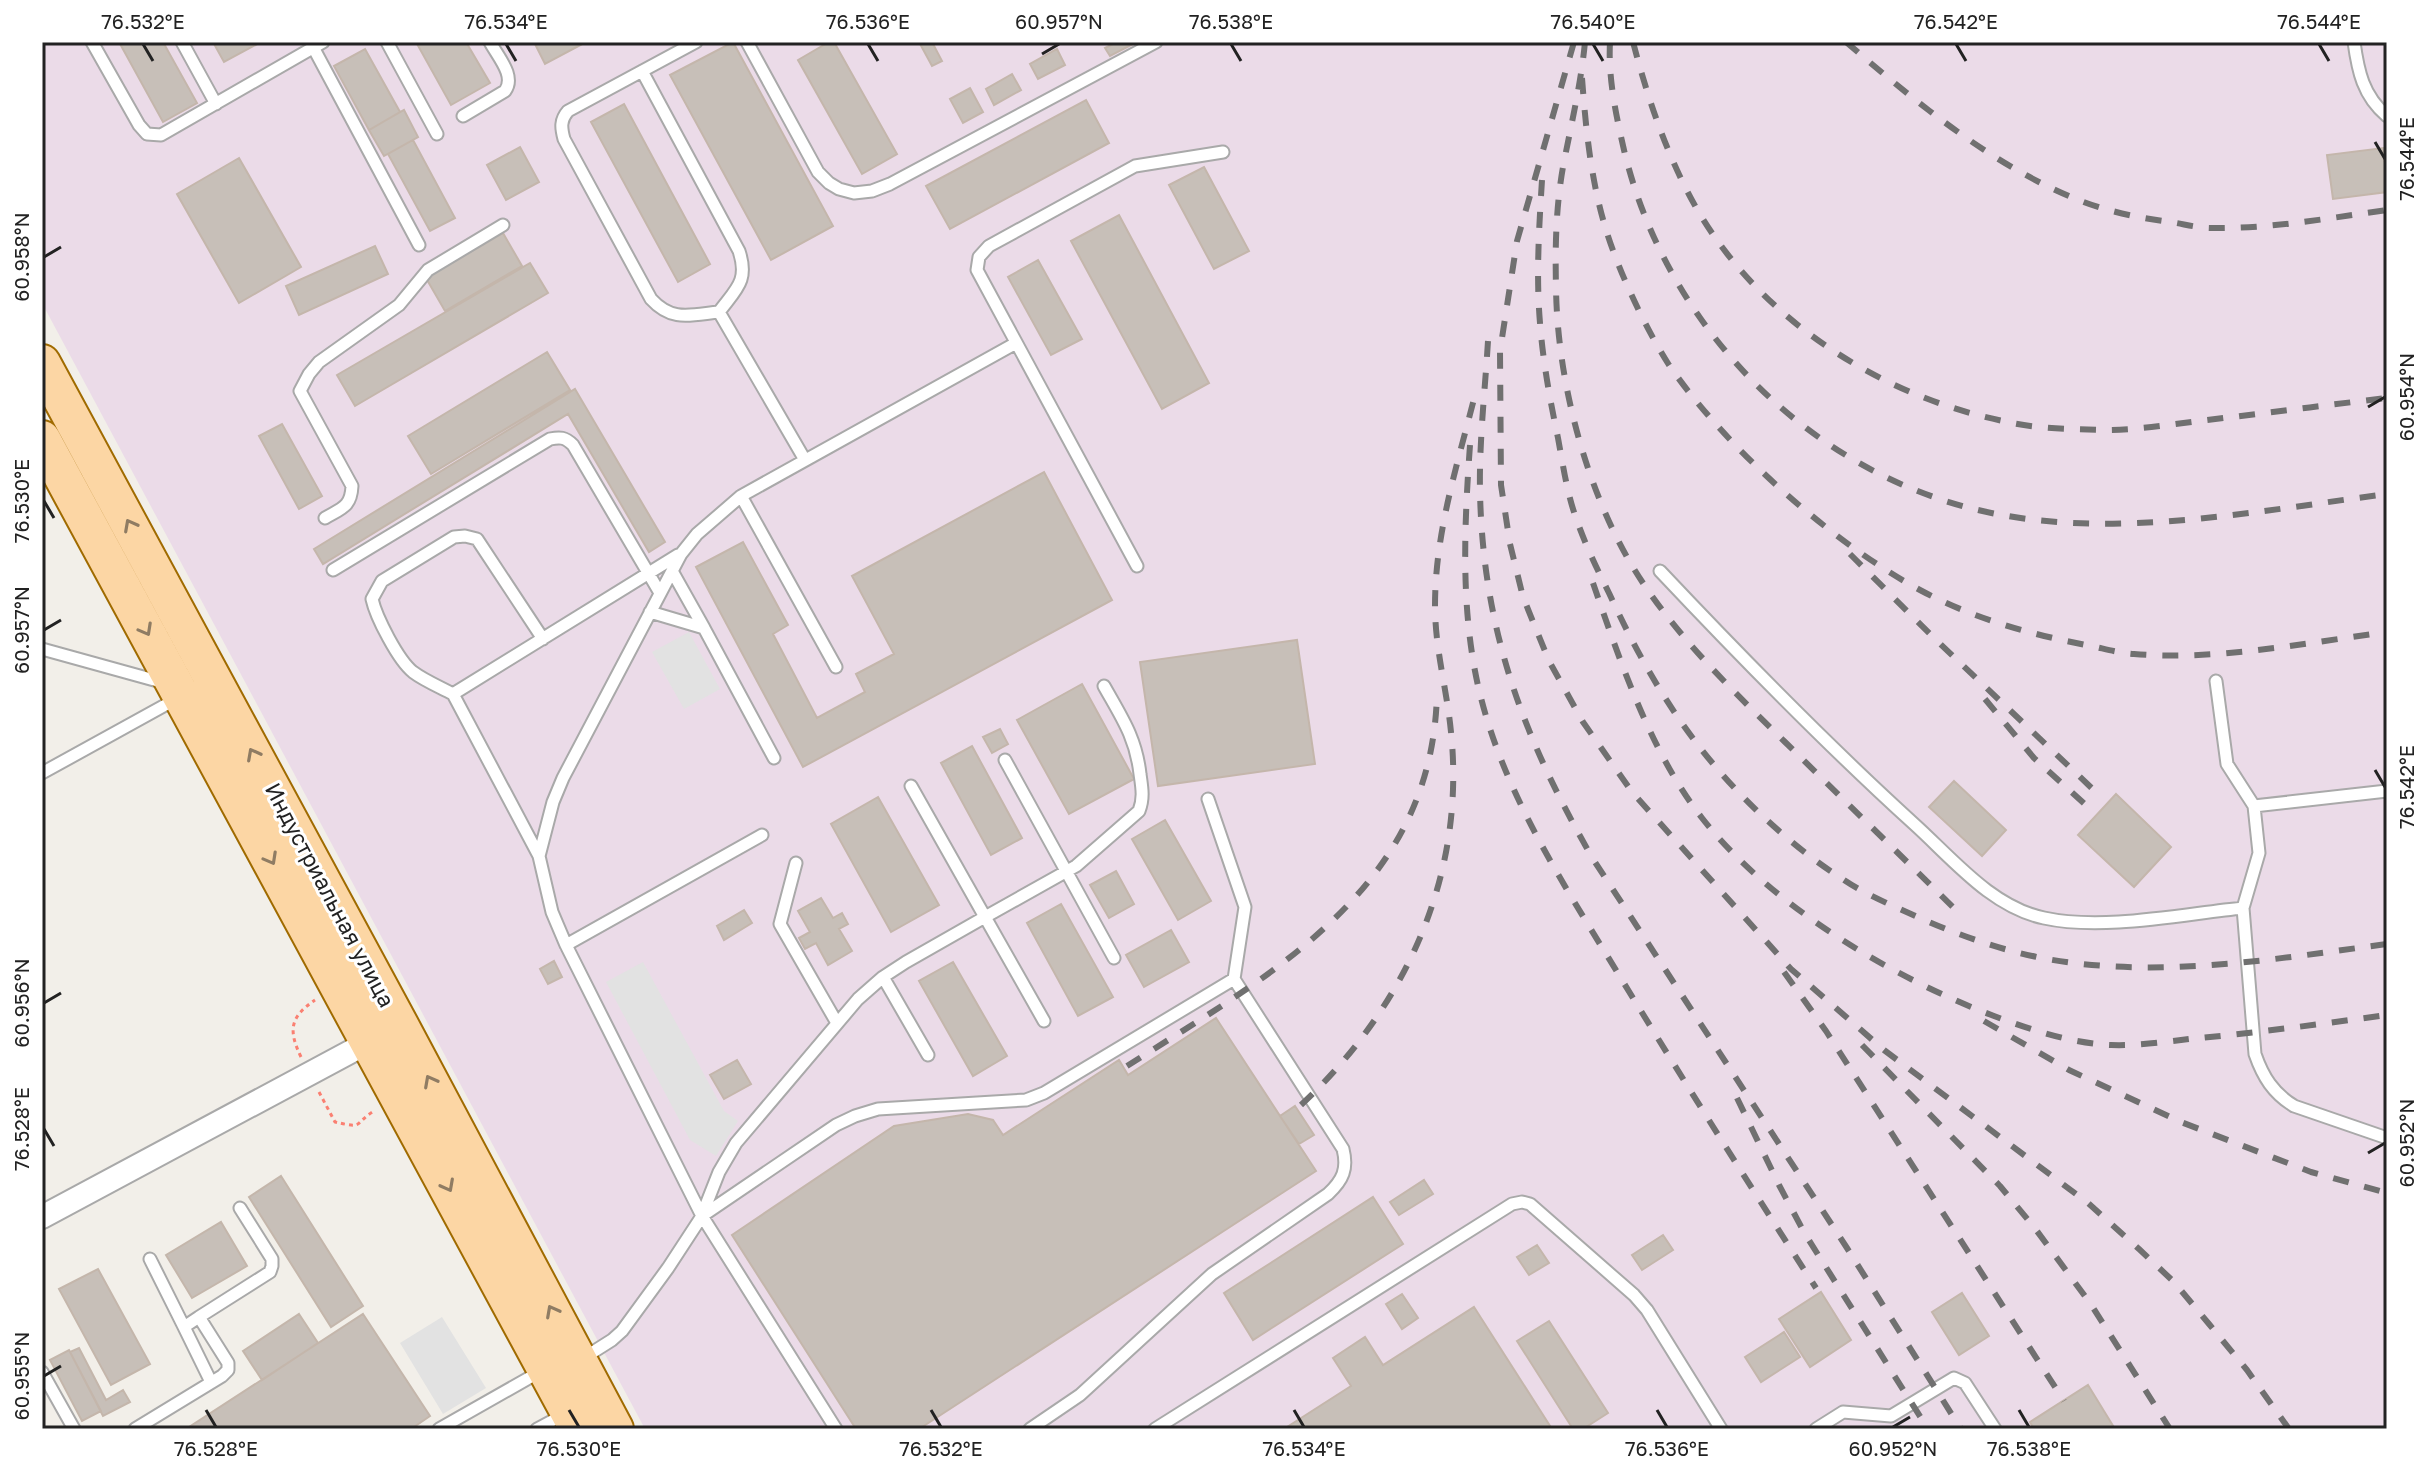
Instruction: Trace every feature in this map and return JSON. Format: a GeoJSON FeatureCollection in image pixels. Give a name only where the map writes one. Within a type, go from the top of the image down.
{"type":"FeatureCollection","features":[{"type":"Feature","properties":{"kind":"main road","name":"Индустриальная улица"},"geometry":{"type":"LineString","coordinates":[[42,363],[385,1033],[562,1365],[615,1429]]}},
{"type":"Feature","properties":{"kind":"main road","name":"Индустриальная улица"},"geometry":{"type":"LineString","coordinates":[[42,439],[180,692],[385,1033]]}},
{"type":"Feature","properties":{"kind":"main road","name":"Индустриальная улица"},"geometry":{"type":"LineString","coordinates":[[562,1365],[573,1420]]}},
{"type":"Feature","properties":{"kind":"street"},"geometry":{"type":"LineString","coordinates":[[42,1217],[385,1033]]}},
{"type":"Feature","properties":{"kind":"lane"},"geometry":{"type":"LineString","coordinates":[[92,42],[139,125],[147,134],[161,135],[318,45],[419,245]]}},
{"type":"Feature","properties":{"kind":"lane"},"geometry":{"type":"LineString","coordinates":[[182,42],[216,104]]}},
{"type":"Feature","properties":{"kind":"lane"},"geometry":{"type":"LineString","coordinates":[[294,42],[301,55]]}},
{"type":"Feature","properties":{"kind":"lane"},"geometry":{"type":"LineString","coordinates":[[387,42],[437,134]]}},
{"type":"Feature","properties":{"kind":"lane"},"geometry":{"type":"LineString","coordinates":[[463,116],[509,86],[510,78],[490,42]]}},
{"type":"Feature","properties":{"kind":"lane"},"geometry":{"type":"LineString","coordinates":[[642,71],[739,251],[744,266],[743,280],[719,312],[678,316],[663,311],[651,299],[564,139],[561,128],[568,111],[642,71],[696,42]]}},
{"type":"Feature","properties":{"kind":"lane"},"geometry":{"type":"LineString","coordinates":[[747,42],[818,172],[839,189],[854,193],[872,191],[890,184],[1156,42]]}},
{"type":"Feature","properties":{"kind":"lane"},"geometry":{"type":"LineString","coordinates":[[2354,42],[2358,74],[2369,98],[2387,116]]}},
{"type":"Feature","properties":{"kind":"lane"},"geometry":{"type":"LineString","coordinates":[[1137,566],[977,270],[979,257],[989,246],[1135,166],[1223,152]]}},
{"type":"Feature","properties":{"kind":"lane"},"geometry":{"type":"LineString","coordinates":[[325,518],[347,505],[352,497],[352,486],[300,391],[309,374],[319,362],[399,305],[428,270],[503,225]]}},
{"type":"Feature","properties":{"kind":"lane"},"geometry":{"type":"LineString","coordinates":[[719,312],[805,460]]}},
{"type":"Feature","properties":{"kind":"lane"},"geometry":{"type":"LineString","coordinates":[[539,856],[553,802],[563,778],[681,554],[697,534],[741,496],[1016,343]]}},
{"type":"Feature","properties":{"kind":"lane"},"geometry":{"type":"LineString","coordinates":[[333,570],[550,439],[560,437],[573,445],[660,593]]}},
{"type":"Feature","properties":{"kind":"lane"},"geometry":{"type":"LineString","coordinates":[[741,496],[836,667]]}},
{"type":"Feature","properties":{"kind":"lane"},"geometry":{"type":"LineString","coordinates":[[543,639],[477,539],[465,536],[454,537],[382,581],[372,599],[374,609],[403,661],[413,671],[453,694],[539,856],[552,912],[566,945],[702,1216],[836,1429]]}},
{"type":"Feature","properties":{"kind":"lane"},"geometry":{"type":"LineString","coordinates":[[453,694],[681,554]]}},
{"type":"Feature","properties":{"kind":"lane"},"geometry":{"type":"LineString","coordinates":[[672,571],[774,758]]}},
{"type":"Feature","properties":{"kind":"lane"},"geometry":{"type":"LineString","coordinates":[[1660,571],[1756,673],[1855,770],[1986,890],[2016,909],[2045,918],[2086,923],[2243,908]]}},
{"type":"Feature","properties":{"kind":"lane"},"geometry":{"type":"LineString","coordinates":[[650,612],[704,628]]}},
{"type":"Feature","properties":{"kind":"lane"},"geometry":{"type":"LineString","coordinates":[[42,649],[130,672],[180,692]]}},
{"type":"Feature","properties":{"kind":"lane"},"geometry":{"type":"LineString","coordinates":[[2216,681],[2227,764],[2254,806],[2259,853],[2243,908],[2254,1044],[2261,1072],[2281,1098],[2294,1106],[2387,1138]]}},
{"type":"Feature","properties":{"kind":"lane"},"geometry":{"type":"LineString","coordinates":[[439,1429],[612,1340],[668,1268],[702,1216],[719,1172],[736,1143],[858,999],[883,977],[1066,871],[1139,811],[1144,800],[1138,751],[1104,686]]}},
{"type":"Feature","properties":{"kind":"lane"},"geometry":{"type":"LineString","coordinates":[[42,773],[180,692]]}},
{"type":"Feature","properties":{"kind":"lane"},"geometry":{"type":"LineString","coordinates":[[1005,760],[1114,958]]}},
{"type":"Feature","properties":{"kind":"lane"},"geometry":{"type":"LineString","coordinates":[[911,786],[1044,1021]]}},
{"type":"Feature","properties":{"kind":"lane"},"geometry":{"type":"LineString","coordinates":[[2254,806],[2387,791]]}},
{"type":"Feature","properties":{"kind":"lane"},"geometry":{"type":"LineString","coordinates":[[1030,1429],[1080,1395],[1212,1274],[1328,1194],[1344,1175],[1346,1161],[1343,1149],[1234,979],[1245,907],[1208,799]]}},
{"type":"Feature","properties":{"kind":"lane"},"geometry":{"type":"LineString","coordinates":[[566,945],[762,835]]}},
{"type":"Feature","properties":{"kind":"lane"},"geometry":{"type":"LineString","coordinates":[[796,863],[780,924],[837,1023]]}},
{"type":"Feature","properties":{"kind":"lane"},"geometry":{"type":"LineString","coordinates":[[883,977],[928,1055]]}},
{"type":"Feature","properties":{"kind":"lane"},"geometry":{"type":"LineString","coordinates":[[702,1216],[836,1125],[855,1116],[878,1109],[1026,1100],[1044,1093],[1234,979]]}},
{"type":"Feature","properties":{"kind":"lane"},"geometry":{"type":"LineString","coordinates":[[1155,1429],[1512,1204],[1522,1202],[1530,1204],[1634,1295],[1647,1310],[1721,1429]]}},
{"type":"Feature","properties":{"kind":"lane"},"geometry":{"type":"LineString","coordinates":[[184,1327],[270,1272],[272,1259],[240,1208]]}},
{"type":"Feature","properties":{"kind":"lane"},"geometry":{"type":"LineString","coordinates":[[150,1259],[211,1382]]}},
{"type":"Feature","properties":{"kind":"lane"},"geometry":{"type":"LineString","coordinates":[[135,1429],[228,1370],[228,1363],[199,1317]]}},
{"type":"Feature","properties":{"kind":"lane"},"geometry":{"type":"LineString","coordinates":[[42,1372],[74,1429]]}},
{"type":"Feature","properties":{"kind":"lane"},"geometry":{"type":"LineString","coordinates":[[1816,1429],[1843,1412],[1891,1416],[1954,1378],[1965,1383],[1995,1429]]}},
{"type":"Feature","properties":{"kind":"lane"},"geometry":{"type":"LineString","coordinates":[[537,1429],[573,1420]]}},
{"type":"Feature","properties":{"kind":"shaded area"},"geometry":{"type":"Polygon","coordinates":[[[42,42],[2387,42],[2387,1429],[645,1429],[42,303],[42,42]]]}},
{"type":"Feature","properties":{"kind":"shaded area"},"geometry":{"type":"Polygon","coordinates":[[[689,632],[720,689],[684,709],[652,652],[689,632]]]}},
{"type":"Feature","properties":{"kind":"shaded area"},"geometry":{"type":"Polygon","coordinates":[[[643,962],[724,1111],[738,1121],[716,1156],[690,1140],[606,982],[643,962]]]}},
{"type":"Feature","properties":{"kind":"shaded area"},"geometry":{"type":"Polygon","coordinates":[[[442,1317],[486,1388],[443,1414],[400,1343],[442,1317]]]}},
{"type":"Feature","properties":{"kind":"building"},"geometry":{"type":"Polygon","coordinates":[[[119,42],[163,42],[197,103],[163,122],[119,42]]]}},
{"type":"Feature","properties":{"kind":"building"},"geometry":{"type":"Polygon","coordinates":[[[213,42],[261,42],[224,62],[213,42]]]}},
{"type":"Feature","properties":{"kind":"building"},"geometry":{"type":"Polygon","coordinates":[[[416,42],[466,42],[490,83],[451,105],[416,42]]]}},
{"type":"Feature","properties":{"kind":"building"},"geometry":{"type":"Polygon","coordinates":[[[534,42],[586,42],[545,64],[534,42]]]}},
{"type":"Feature","properties":{"kind":"building"},"geometry":{"type":"Polygon","coordinates":[[[733,42],[833,226],[771,260],[670,75],[733,42]]]}},
{"type":"Feature","properties":{"kind":"building"},"geometry":{"type":"Polygon","coordinates":[[[834,42],[897,154],[862,174],[798,60],[834,42]]]}},
{"type":"Feature","properties":{"kind":"building"},"geometry":{"type":"Polygon","coordinates":[[[919,42],[932,42],[942,61],[932,66],[919,42]]]}},
{"type":"Feature","properties":{"kind":"building"},"geometry":{"type":"Polygon","coordinates":[[[1117,42],[1133,44],[1110,56],[1105,48],[1117,42]]]}},
{"type":"Feature","properties":{"kind":"building"},"geometry":{"type":"Polygon","coordinates":[[[365,49],[400,112],[369,130],[334,66],[365,49]]]}},
{"type":"Feature","properties":{"kind":"building"},"geometry":{"type":"Polygon","coordinates":[[[1057,49],[1065,65],[1038,79],[1030,64],[1057,49]]]}},
{"type":"Feature","properties":{"kind":"building"},"geometry":{"type":"Polygon","coordinates":[[[1012,74],[1021,90],[994,105],[986,89],[1012,74]]]}},
{"type":"Feature","properties":{"kind":"building"},"geometry":{"type":"Polygon","coordinates":[[[970,88],[983,112],[963,123],[950,99],[970,88]]]}},
{"type":"Feature","properties":{"kind":"building"},"geometry":{"type":"Polygon","coordinates":[[[1086,100],[1109,143],[950,229],[926,186],[1086,100]]]}},
{"type":"Feature","properties":{"kind":"building"},"geometry":{"type":"Polygon","coordinates":[[[624,104],[710,264],[678,282],[591,122],[624,104]]]}},
{"type":"Feature","properties":{"kind":"building"},"geometry":{"type":"Polygon","coordinates":[[[404,110],[418,137],[384,156],[369,130],[404,110]]]}},
{"type":"Feature","properties":{"kind":"building"},"geometry":{"type":"Polygon","coordinates":[[[413,140],[455,218],[430,231],[388,154],[413,140]]]}},
{"type":"Feature","properties":{"kind":"building"},"geometry":{"type":"Polygon","coordinates":[[[520,147],[539,182],[506,200],[487,165],[520,147]]]}},
{"type":"Feature","properties":{"kind":"building"},"geometry":{"type":"Polygon","coordinates":[[[2383,148],[2384,161],[2387,160],[2387,192],[2333,199],[2327,155],[2383,148]]]}},
{"type":"Feature","properties":{"kind":"building"},"geometry":{"type":"Polygon","coordinates":[[[239,158],[301,267],[239,303],[177,194],[239,158]]]}},
{"type":"Feature","properties":{"kind":"building"},"geometry":{"type":"Polygon","coordinates":[[[1204,167],[1249,251],[1214,269],[1169,185],[1204,167]]]}},
{"type":"Feature","properties":{"kind":"building"},"geometry":{"type":"Polygon","coordinates":[[[1119,215],[1209,383],[1162,409],[1071,241],[1119,215]]]}},
{"type":"Feature","properties":{"kind":"building"},"geometry":{"type":"Polygon","coordinates":[[[503,233],[522,266],[445,311],[426,278],[503,233]]]}},
{"type":"Feature","properties":{"kind":"building"},"geometry":{"type":"Polygon","coordinates":[[[375,246],[388,274],[299,315],[286,286],[375,246]]]}},
{"type":"Feature","properties":{"kind":"building"},"geometry":{"type":"Polygon","coordinates":[[[1038,260],[1082,339],[1051,355],[1008,277],[1038,260]]]}},
{"type":"Feature","properties":{"kind":"building"},"geometry":{"type":"Polygon","coordinates":[[[530,263],[548,293],[355,406],[337,375],[530,263]]]}},
{"type":"Feature","properties":{"kind":"building"},"geometry":{"type":"Polygon","coordinates":[[[547,352],[570,390],[431,474],[408,436],[547,352]]]}},
{"type":"Feature","properties":{"kind":"building"},"geometry":{"type":"Polygon","coordinates":[[[575,389],[665,542],[649,552],[568,414],[323,564],[314,549],[575,389]]]}},
{"type":"Feature","properties":{"kind":"building"},"geometry":{"type":"Polygon","coordinates":[[[282,424],[322,496],[299,509],[259,436],[282,424]]]}},
{"type":"Feature","properties":{"kind":"building"},"geometry":{"type":"Polygon","coordinates":[[[1044,472],[1112,600],[803,767],[696,567],[743,542],[788,625],[773,634],[817,718],[865,692],[856,674],[894,654],[852,576],[1044,472]]]}},
{"type":"Feature","properties":{"kind":"building"},"geometry":{"type":"Polygon","coordinates":[[[1297,640],[1315,764],[1158,786],[1140,662],[1297,640]]]}},
{"type":"Feature","properties":{"kind":"building"},"geometry":{"type":"Polygon","coordinates":[[[1082,684],[1134,779],[1069,814],[1017,720],[1082,684]]]}},
{"type":"Feature","properties":{"kind":"building"},"geometry":{"type":"Polygon","coordinates":[[[1000,729],[1008,744],[992,753],[983,737],[1000,729]]]}},
{"type":"Feature","properties":{"kind":"building"},"geometry":{"type":"Polygon","coordinates":[[[972,746],[1022,838],[991,855],[941,763],[972,746]]]}},
{"type":"Feature","properties":{"kind":"building"},"geometry":{"type":"Polygon","coordinates":[[[1954,781],[2006,830],[1982,856],[1929,807],[1954,781]]]}},
{"type":"Feature","properties":{"kind":"building"},"geometry":{"type":"Polygon","coordinates":[[[2116,794],[2171,847],[2134,887],[2078,835],[2116,794]]]}},
{"type":"Feature","properties":{"kind":"building"},"geometry":{"type":"Polygon","coordinates":[[[878,797],[939,905],[891,932],[831,824],[878,797]]]}},
{"type":"Feature","properties":{"kind":"building"},"geometry":{"type":"Polygon","coordinates":[[[1165,820],[1211,901],[1178,920],[1132,839],[1165,820]]]}},
{"type":"Feature","properties":{"kind":"building"},"geometry":{"type":"Polygon","coordinates":[[[1116,871],[1134,904],[1109,918],[1090,885],[1116,871]]]}},
{"type":"Feature","properties":{"kind":"building"},"geometry":{"type":"Polygon","coordinates":[[[821,898],[833,918],[842,913],[848,924],[839,929],[852,951],[828,965],[816,943],[805,949],[799,938],[810,932],[798,911],[821,898]]]}},
{"type":"Feature","properties":{"kind":"building"},"geometry":{"type":"Polygon","coordinates":[[[1061,904],[1113,997],[1078,1016],[1027,923],[1061,904]]]}},
{"type":"Feature","properties":{"kind":"building"},"geometry":{"type":"Polygon","coordinates":[[[744,910],[752,923],[724,940],[717,926],[744,910]]]}},
{"type":"Feature","properties":{"kind":"building"},"geometry":{"type":"Polygon","coordinates":[[[1171,930],[1189,962],[1144,987],[1126,955],[1171,930]]]}},
{"type":"Feature","properties":{"kind":"building"},"geometry":{"type":"Polygon","coordinates":[[[554,961],[562,977],[548,984],[540,969],[554,961]]]}},
{"type":"Feature","properties":{"kind":"building"},"geometry":{"type":"Polygon","coordinates":[[[953,962],[1007,1056],[973,1076],[919,981],[953,962]]]}},
{"type":"Feature","properties":{"kind":"building"},"geometry":{"type":"Polygon","coordinates":[[[1216,1018],[1316,1171],[919,1429],[856,1429],[732,1235],[894,1126],[968,1114],[993,1120],[1003,1135],[1119,1060],[1128,1075],[1216,1018]]]}},
{"type":"Feature","properties":{"kind":"building"},"geometry":{"type":"Polygon","coordinates":[[[737,1060],[751,1084],[724,1099],[710,1075],[737,1060]]]}},
{"type":"Feature","properties":{"kind":"building"},"geometry":{"type":"Polygon","coordinates":[[[1295,1106],[1314,1135],[1299,1144],[1280,1116],[1295,1106]]]}},
{"type":"Feature","properties":{"kind":"building"},"geometry":{"type":"Polygon","coordinates":[[[281,1176],[363,1306],[331,1327],[249,1197],[281,1176]]]}},
{"type":"Feature","properties":{"kind":"building"},"geometry":{"type":"Polygon","coordinates":[[[1424,1180],[1433,1194],[1399,1215],[1390,1202],[1424,1180]]]}},
{"type":"Feature","properties":{"kind":"building"},"geometry":{"type":"Polygon","coordinates":[[[1373,1197],[1403,1244],[1253,1340],[1224,1293],[1373,1197]]]}},
{"type":"Feature","properties":{"kind":"building"},"geometry":{"type":"Polygon","coordinates":[[[221,1222],[247,1266],[192,1298],[166,1255],[221,1222]]]}},
{"type":"Feature","properties":{"kind":"building"},"geometry":{"type":"Polygon","coordinates":[[[1663,1235],[1673,1250],[1642,1270],[1632,1255],[1663,1235]]]}},
{"type":"Feature","properties":{"kind":"building"},"geometry":{"type":"Polygon","coordinates":[[[1537,1245],[1549,1263],[1529,1275],[1517,1257],[1537,1245]]]}},
{"type":"Feature","properties":{"kind":"building"},"geometry":{"type":"Polygon","coordinates":[[[98,1269],[150,1364],[111,1385],[59,1289],[98,1269]]]}},
{"type":"Feature","properties":{"kind":"building"},"geometry":{"type":"Polygon","coordinates":[[[1821,1292],[1851,1340],[1810,1367],[1779,1319],[1821,1292]]]}},
{"type":"Feature","properties":{"kind":"building"},"geometry":{"type":"Polygon","coordinates":[[[1962,1293],[1989,1336],[1959,1355],[1932,1312],[1962,1293]]]}},
{"type":"Feature","properties":{"kind":"building"},"geometry":{"type":"Polygon","coordinates":[[[1402,1294],[1418,1318],[1402,1329],[1386,1304],[1402,1294]]]}},
{"type":"Feature","properties":{"kind":"building"},"geometry":{"type":"Polygon","coordinates":[[[1474,1307],[1552,1429],[1284,1429],[1351,1386],[1333,1358],[1365,1337],[1383,1365],[1474,1307]]]}},
{"type":"Feature","properties":{"kind":"building"},"geometry":{"type":"Polygon","coordinates":[[[299,1314],[318,1343],[262,1380],[243,1351],[299,1314]]]}},
{"type":"Feature","properties":{"kind":"building"},"geometry":{"type":"Polygon","coordinates":[[[363,1314],[430,1416],[411,1429],[186,1429],[363,1314]]]}},
{"type":"Feature","properties":{"kind":"building"},"geometry":{"type":"Polygon","coordinates":[[[1549,1321],[1608,1413],[1583,1429],[1573,1429],[1517,1341],[1549,1321]]]}},
{"type":"Feature","properties":{"kind":"building"},"geometry":{"type":"Polygon","coordinates":[[[1784,1332],[1800,1357],[1761,1382],[1745,1357],[1784,1332]]]}},
{"type":"Feature","properties":{"kind":"building"},"geometry":{"type":"Polygon","coordinates":[[[79,1348],[106,1400],[123,1390],[130,1402],[103,1416],[70,1352],[79,1348]]]}},
{"type":"Feature","properties":{"kind":"building"},"geometry":{"type":"Polygon","coordinates":[[[69,1350],[101,1411],[82,1421],[50,1360],[69,1350]]]}},
{"type":"Feature","properties":{"kind":"building"},"geometry":{"type":"Polygon","coordinates":[[[2088,1385],[2115,1429],[2034,1429],[2030,1422],[2088,1385]]]}},
{"type":"Feature","properties":{"kind":"railway"},"geometry":{"type":"LineString","coordinates":[[1574,42],[1517,241],[1500,351],[1501,485],[1510,544],[1523,597],[1549,661],[1583,722],[1632,792],[1791,969],[1884,1050],[2088,1203],[2139,1249],[2174,1282],[2247,1370],[2289,1429]]}},
{"type":"Feature","properties":{"kind":"railway"},"geometry":{"type":"LineString","coordinates":[[1585,42],[1559,197],[1556,287],[1568,396],[1588,470],[1602,505],[1634,569],[1667,616],[1704,660],[1957,911]]}},
{"type":"Feature","properties":{"kind":"railway"},"geometry":{"type":"LineString","coordinates":[[1610,42],[1611,83],[1624,150],[1645,216],[1675,279],[1714,336],[1760,388],[1812,433],[1871,470],[1934,497],[2002,515],[2097,524],[2243,514],[2387,494]]}},
{"type":"Feature","properties":{"kind":"railway"},"geometry":{"type":"LineString","coordinates":[[1633,42],[1653,110],[1679,175],[1701,216],[1728,255],[1759,290],[1793,321],[1871,373],[1958,409],[2015,424],[2053,428],[2130,429],[2387,398]]}},
{"type":"Feature","properties":{"kind":"railway"},"geometry":{"type":"LineString","coordinates":[[1846,42],[1927,109],[1984,150],[2044,185],[2099,207],[2122,214],[2212,228],[2278,225],[2387,210]]}},
{"type":"Feature","properties":{"kind":"railway"},"geometry":{"type":"LineString","coordinates":[[1582,78],[1590,156],[1601,214],[1626,283],[1660,351],[1692,397],[1750,460],[1816,520],[1851,546],[1920,590],[1980,617],[2122,653],[2165,656],[2228,653],[2387,632]]}},
{"type":"Feature","properties":{"kind":"railway"},"geometry":{"type":"LineString","coordinates":[[1542,180],[1538,270],[1541,338],[1564,469],[1576,518],[1618,612],[1659,688],[1710,760],[1764,817],[1803,851],[1869,894],[1961,935],[2047,959],[2089,965],[2175,967],[2260,961],[2387,944]]}},
{"type":"Feature","properties":{"kind":"railway"},"geometry":{"type":"LineString","coordinates":[[1488,341],[1480,492],[1489,592],[1512,683],[1547,771],[1593,859],[1961,1429]]}},
{"type":"Feature","properties":{"kind":"railway"},"geometry":{"type":"LineString","coordinates":[[1301,1105],[1338,1067],[1370,1026],[1398,982],[1421,936],[1438,888],[1449,837],[1453,785],[1451,732],[1436,622],[1436,578],[1449,495],[1477,387]]}},
{"type":"Feature","properties":{"kind":"railway"},"geometry":{"type":"LineString","coordinates":[[1470,445],[1465,540],[1470,636],[1481,698],[1506,773],[1541,844],[1581,913],[1816,1288]]}},
{"type":"Feature","properties":{"kind":"railway"},"geometry":{"type":"LineString","coordinates":[[1850,554],[2099,795]]}},
{"type":"Feature","properties":{"kind":"railway"},"geometry":{"type":"LineString","coordinates":[[1593,583],[1652,736],[1702,818],[1762,881],[1798,909],[1835,935],[1915,981],[1994,1016],[2051,1035],[2096,1044],[2150,1044],[2387,1015]]}},
{"type":"Feature","properties":{"kind":"railway"},"geometry":{"type":"LineString","coordinates":[[1127,1066],[1237,996],[1288,958],[1336,918],[1376,872],[1408,820],[1429,760],[1437,691]]}},
{"type":"Feature","properties":{"kind":"railway"},"geometry":{"type":"LineString","coordinates":[[1985,699],[2034,758],[2087,806]]}},
{"type":"Feature","properties":{"kind":"railway"},"geometry":{"type":"LineString","coordinates":[[1784,972],[1826,1031],[2064,1401]]}},
{"type":"Feature","properties":{"kind":"railway"},"geometry":{"type":"LineString","coordinates":[[1984,1021],[2069,1070],[2181,1122],[2311,1172],[2387,1193]]}},
{"type":"Feature","properties":{"kind":"railway"},"geometry":{"type":"LineString","coordinates":[[1862,1045],[2000,1186],[2034,1227],[2090,1303],[2170,1429]]}},
{"type":"Feature","properties":{"kind":"railway"},"geometry":{"type":"LineString","coordinates":[[1737,1098],[1805,1234],[1928,1429]]}}]}
